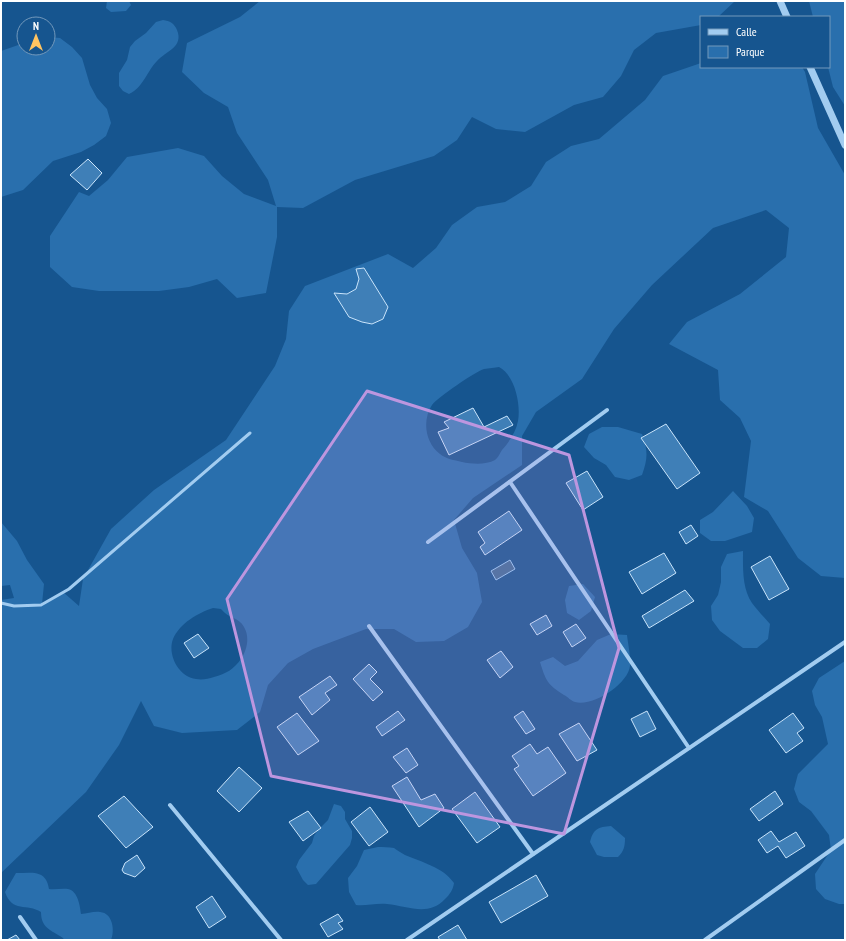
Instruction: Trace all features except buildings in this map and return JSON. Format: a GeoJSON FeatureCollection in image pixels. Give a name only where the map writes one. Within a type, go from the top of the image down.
{"type":"FeatureCollection","features":[{"type":"Feature","properties":{"kind":"street"},"geometry":{"type":"LineString","coordinates":[[780,1],[787,16]]}},
{"type":"Feature","properties":{"kind":"street"},"geometry":{"type":"LineString","coordinates":[[810,68],[845,145]]}},
{"type":"Feature","properties":{"kind":"street"},"geometry":{"type":"LineString","coordinates":[[428,542],[607,410]]}},
{"type":"Feature","properties":{"kind":"street"},"geometry":{"type":"LineString","coordinates":[[510,482],[690,748]]}},
{"type":"Feature","properties":{"kind":"street"},"geometry":{"type":"LineString","coordinates":[[368,626],[533,854]]}},
{"type":"Feature","properties":{"kind":"street"},"geometry":{"type":"LineString","coordinates":[[407,940],[845,642]]}},
{"type":"Feature","properties":{"kind":"street"},"geometry":{"type":"LineString","coordinates":[[170,805],[281,940]]}},
{"type":"Feature","properties":{"kind":"street"},"geometry":{"type":"LineString","coordinates":[[705,940],[845,840]]}},
{"type":"Feature","properties":{"kind":"street"},"geometry":{"type":"LineString","coordinates":[[20,917],[36,940]]}},
{"type":"Feature","properties":{"kind":"lane"},"geometry":{"type":"LineString","coordinates":[[1,604],[14,606],[41,605],[69,589],[250,433]]}},
{"type":"Feature","properties":{"kind":"highlighted area"},"geometry":{"type":"Polygon","coordinates":[[[367,391],[569,455],[619,648],[564,834],[271,776],[227,599],[367,391]]]}},
{"type":"Feature","properties":{"kind":"green space"},"geometry":{"type":"Polygon","coordinates":[[[107,1],[129,1],[131,5],[126,11],[111,12],[106,8],[107,1]]]}},
{"type":"Feature","properties":{"kind":"green space"},"geometry":{"type":"Polygon","coordinates":[[[260,1],[735,1],[719,16],[700,16],[700,25],[656,33],[634,50],[621,76],[603,97],[574,105],[525,132],[496,129],[472,117],[457,140],[434,156],[355,180],[303,208],[277,207],[277,237],[266,293],[237,298],[217,279],[189,287],[159,291],[99,291],[72,287],[50,267],[50,236],[79,192],[89,196],[108,180],[127,157],[178,148],[204,156],[222,176],[244,194],[276,206],[268,180],[237,133],[228,107],[204,93],[182,72],[187,43],[240,17],[260,1]]]}},
{"type":"Feature","properties":{"kind":"green space"},"geometry":{"type":"Polygon","coordinates":[[[809,1],[845,1],[845,106],[833,87],[828,68],[830,68],[830,16],[813,16],[809,1]]]}},
{"type":"Feature","properties":{"kind":"green space"},"geometry":{"type":"Polygon","coordinates":[[[163,20],[172,23],[175,26],[179,36],[176,45],[157,61],[138,88],[129,94],[123,91],[119,86],[119,73],[127,60],[130,47],[156,22],[163,20]]]}},
{"type":"Feature","properties":{"kind":"green space"},"geometry":{"type":"Polygon","coordinates":[[[56,38],[60,38],[72,47],[82,58],[90,85],[97,98],[107,109],[111,123],[106,136],[94,145],[81,152],[53,161],[23,190],[1,197],[1,51],[16,46],[16,56],[56,56],[56,38]]]}},
{"type":"Feature","properties":{"kind":"green space"},"geometry":{"type":"Polygon","coordinates":[[[700,63],[700,68],[803,68],[805,72],[818,128],[845,175],[845,578],[821,576],[798,558],[768,511],[744,497],[751,441],[740,418],[720,400],[718,370],[669,344],[687,322],[740,294],[786,257],[789,228],[766,210],[713,228],[652,285],[614,329],[582,379],[536,412],[522,436],[522,465],[473,498],[454,520],[462,548],[477,573],[482,602],[468,627],[444,641],[416,642],[394,629],[366,629],[313,649],[288,663],[268,685],[260,712],[237,730],[182,733],[154,726],[141,701],[119,745],[86,792],[1,873],[1,600],[14,598],[10,585],[1,586],[1,522],[17,541],[27,560],[44,584],[42,604],[63,592],[79,606],[83,579],[111,529],[154,490],[226,440],[275,366],[286,339],[289,311],[305,286],[388,254],[413,268],[436,248],[452,225],[477,207],[505,202],[531,186],[546,162],[571,146],[599,139],[645,100],[663,76],[700,63]],[[499,367],[484,369],[449,391],[432,405],[426,424],[428,438],[431,444],[442,456],[466,463],[479,464],[491,462],[498,457],[516,429],[519,414],[516,391],[513,383],[505,371],[499,367]],[[213,608],[201,613],[185,623],[176,633],[172,645],[173,658],[184,674],[198,679],[218,676],[233,668],[245,652],[247,643],[246,631],[239,621],[227,615],[221,609],[213,608]]]}},
{"type":"Feature","properties":{"kind":"green space"},"geometry":{"type":"Polygon","coordinates":[[[602,427],[618,427],[642,434],[646,454],[642,475],[629,480],[615,477],[606,465],[594,458],[584,447],[589,434],[602,427]]]}},
{"type":"Feature","properties":{"kind":"green space"},"geometry":{"type":"Polygon","coordinates":[[[733,491],[747,506],[754,518],[752,532],[725,541],[711,541],[700,533],[700,520],[713,512],[733,491]]]}},
{"type":"Feature","properties":{"kind":"green space"},"geometry":{"type":"Polygon","coordinates":[[[743,551],[746,591],[752,603],[770,624],[768,639],[757,648],[743,648],[720,631],[712,620],[711,606],[718,595],[721,582],[721,567],[727,554],[743,551]]]}},
{"type":"Feature","properties":{"kind":"green space"},"geometry":{"type":"Polygon","coordinates":[[[583,584],[595,597],[591,611],[579,620],[567,613],[565,600],[569,586],[583,584]]]}},
{"type":"Feature","properties":{"kind":"green space"},"geometry":{"type":"Polygon","coordinates":[[[611,634],[627,635],[630,655],[630,666],[628,673],[616,687],[600,698],[582,703],[571,700],[548,682],[540,662],[553,657],[565,666],[578,661],[597,640],[611,634]]]}},
{"type":"Feature","properties":{"kind":"green space"},"geometry":{"type":"Polygon","coordinates":[[[845,661],[845,904],[839,904],[825,899],[816,889],[815,874],[831,850],[829,835],[811,811],[799,802],[794,789],[798,774],[828,744],[822,717],[815,705],[812,691],[819,678],[845,661]]]}},
{"type":"Feature","properties":{"kind":"green space"},"geometry":{"type":"Polygon","coordinates":[[[334,804],[341,806],[345,812],[345,819],[352,831],[350,845],[316,884],[308,885],[303,880],[296,867],[299,860],[312,843],[318,830],[328,820],[334,804]]]}},
{"type":"Feature","properties":{"kind":"green space"},"geometry":{"type":"Polygon","coordinates":[[[611,826],[625,838],[623,850],[618,857],[604,857],[597,855],[590,842],[593,834],[599,828],[611,826]]]}},
{"type":"Feature","properties":{"kind":"green space"},"geometry":{"type":"Polygon","coordinates":[[[378,847],[394,848],[405,855],[438,869],[449,877],[454,883],[451,892],[445,899],[432,908],[425,909],[387,904],[356,905],[349,892],[348,878],[357,866],[364,850],[378,847]]]}},
{"type":"Feature","properties":{"kind":"green space"},"geometry":{"type":"Polygon","coordinates":[[[16,873],[33,873],[41,875],[45,878],[49,889],[71,890],[78,899],[81,914],[98,912],[104,913],[108,916],[112,923],[113,932],[111,940],[64,940],[45,925],[41,917],[41,912],[36,909],[16,905],[8,899],[5,892],[16,873]]]}},
{"type":"Feature","properties":{"kind":"shaded area"},"geometry":{"type":"Polygon","coordinates":[[[510,560],[515,569],[496,580],[491,571],[510,560]]]}}]}
